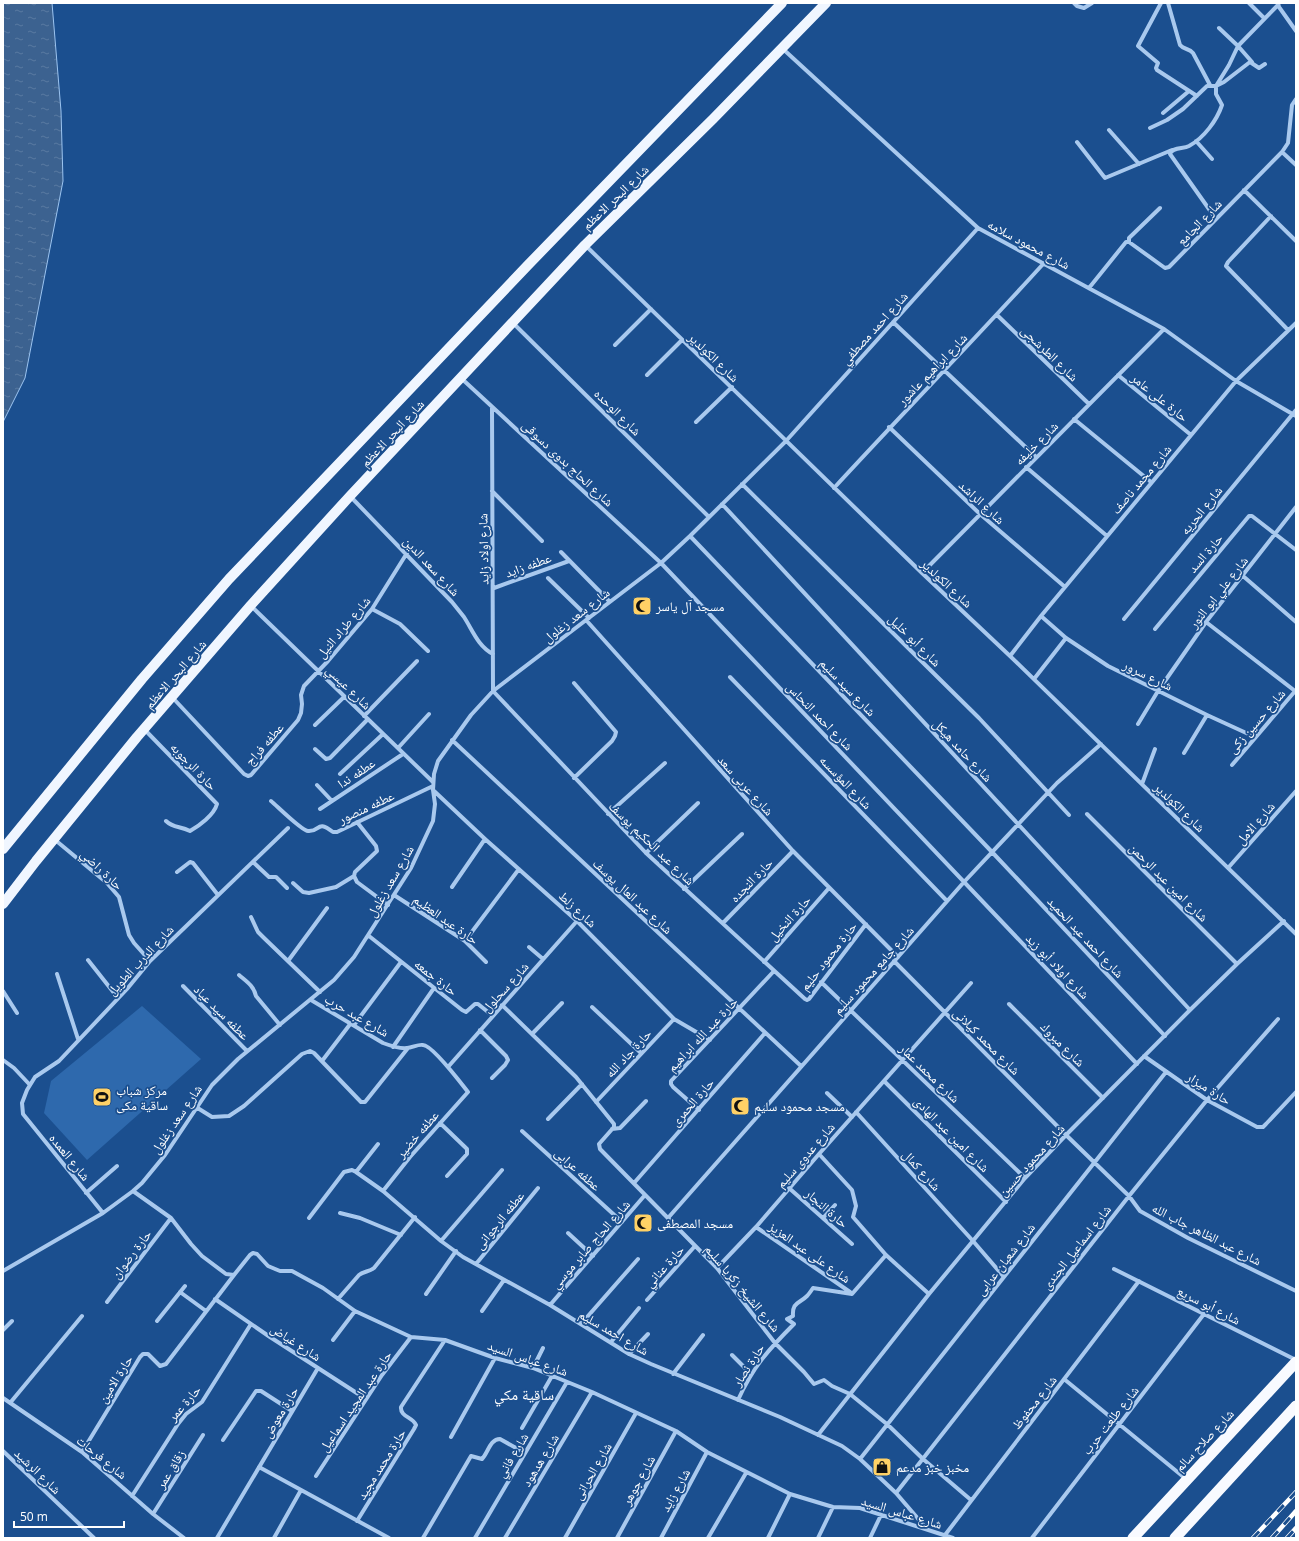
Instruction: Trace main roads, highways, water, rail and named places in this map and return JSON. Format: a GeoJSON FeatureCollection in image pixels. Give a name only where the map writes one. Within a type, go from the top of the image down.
{"type":"FeatureCollection","features":[{"type":"Feature","properties":{"kind":"highway","name":"شارع صلاح سالم"},"geometry":{"type":"LineString","coordinates":[[1133,1538],[1296,1361]]}},
{"type":"Feature","properties":{"kind":"highway"},"geometry":{"type":"LineString","coordinates":[[1175,1538],[1296,1406]]}},
{"type":"Feature","properties":{"kind":"main road","name":"شارع البحر الاعظم"},"geometry":{"type":"LineString","coordinates":[[3,849],[142,679],[229,579],[782,3]]}},
{"type":"Feature","properties":{"kind":"main road","name":"شارع البحر الاعظم"},"geometry":{"type":"LineString","coordinates":[[3,904],[144,729],[251,605],[350,496],[585,245],[783,49],[826,3]]}},
{"type":"Feature","properties":{"kind":"water"},"geometry":{"type":"Polygon","coordinates":[[[3,3],[52,3],[61,111],[63,181],[25,378],[3,422],[3,3]]]}},
{"type":"Feature","properties":{"kind":"railway"},"geometry":{"type":"LineString","coordinates":[[1253,1538],[1296,1492]]}},
{"type":"Feature","properties":{"kind":"railway"},"geometry":{"type":"LineString","coordinates":[[1272,1538],[1296,1511]]}},
{"type":"Feature","properties":{"kind":"railway"},"geometry":{"type":"LineString","coordinates":[[1287,1538],[1296,1528]]}},
{"type":"Feature","properties":{"kind":"place","name":"مسجد آل ياسر"},"geometry":{"type":"Point","coordinates":[642,606]}},
{"type":"Feature","properties":{"kind":"place","name":"مركز شباب ساقية مكى"},"geometry":{"type":"Point","coordinates":[102,1097]}},
{"type":"Feature","properties":{"kind":"place","name":"مسجد محمود سليم"},"geometry":{"type":"Point","coordinates":[740,1106]}},
{"type":"Feature","properties":{"kind":"place","name":"مسجد المصطفى"},"geometry":{"type":"Point","coordinates":[643,1223]}},
{"type":"Feature","properties":{"kind":"place","name":"مخبز خبز مدعم"},"geometry":{"type":"Point","coordinates":[882,1467]}},
{"type":"Feature","properties":{"kind":"district","name":"ساقية مكي"},"geometry":{"type":"Point","coordinates":[524,1395]}}]}
